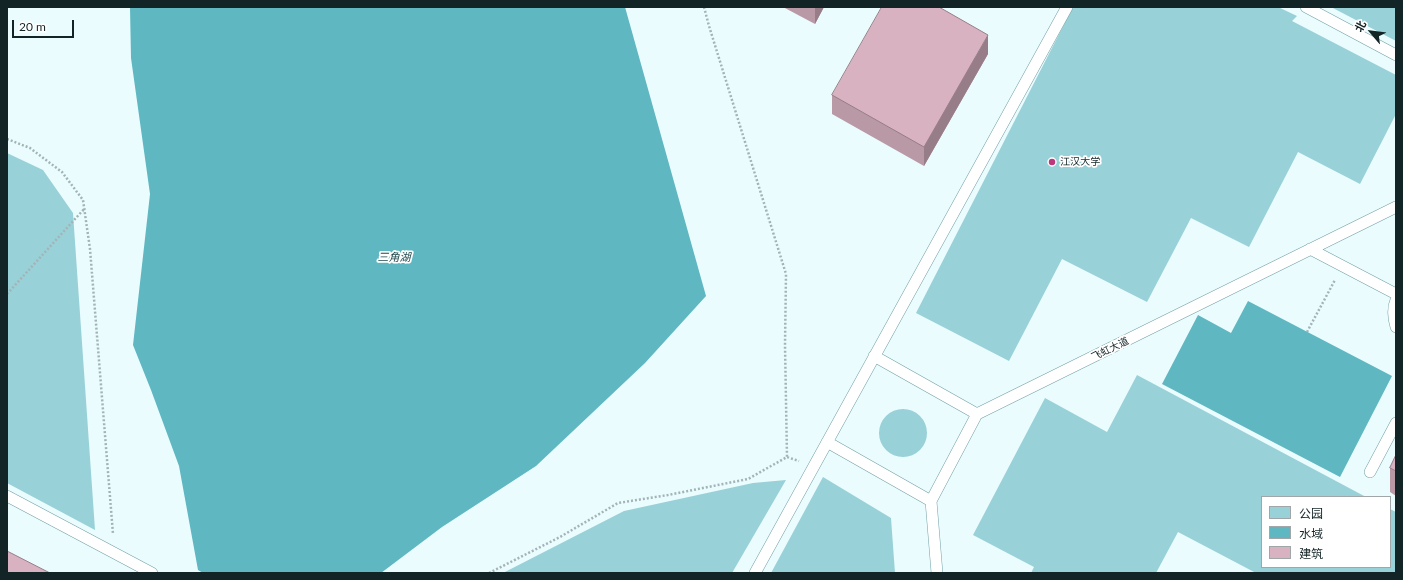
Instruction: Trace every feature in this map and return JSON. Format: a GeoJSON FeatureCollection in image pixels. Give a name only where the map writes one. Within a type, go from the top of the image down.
{"type":"FeatureCollection","features":[{"type":"Feature","properties":{"kind":"lane"},"geometry":{"type":"LineString","coordinates":[[755,573],[1067,7]]}},
{"type":"Feature","properties":{"kind":"lane"},"geometry":{"type":"LineString","coordinates":[[1306,7],[1396,55]]}},
{"type":"Feature","properties":{"kind":"lane","name":"飞虹大道"},"geometry":{"type":"LineString","coordinates":[[977,414],[1396,207]]}},
{"type":"Feature","properties":{"kind":"lane"},"geometry":{"type":"LineString","coordinates":[[1310,249],[1396,294]]}},
{"type":"Feature","properties":{"kind":"lane"},"geometry":{"type":"LineString","coordinates":[[1396,300],[1393,317],[1396,327]]}},
{"type":"Feature","properties":{"kind":"lane"},"geometry":{"type":"LineString","coordinates":[[874,356],[977,414],[931,501],[937,573]]}},
{"type":"Feature","properties":{"kind":"lane"},"geometry":{"type":"LineString","coordinates":[[1370,472],[1396,423]]}},
{"type":"Feature","properties":{"kind":"lane"},"geometry":{"type":"LineString","coordinates":[[827,442],[931,501]]}},
{"type":"Feature","properties":{"kind":"lane"},"geometry":{"type":"LineString","coordinates":[[7,496],[152,573]]}},
{"type":"Feature","properties":{"kind":"path"},"geometry":{"type":"LineString","coordinates":[[704,7],[786,274],[785,345],[787,457]]}},
{"type":"Feature","properties":{"kind":"path"},"geometry":{"type":"LineString","coordinates":[[7,139],[30,148],[62,172],[83,200],[90,249],[114,553]]}},
{"type":"Feature","properties":{"kind":"path"},"geometry":{"type":"LineString","coordinates":[[7,294],[85,208]]}},
{"type":"Feature","properties":{"kind":"path"},"geometry":{"type":"LineString","coordinates":[[1307,332],[1342,266]]}},
{"type":"Feature","properties":{"kind":"path"},"geometry":{"type":"LineString","coordinates":[[489,573],[560,537],[618,503],[668,495],[748,479],[787,457],[814,466]]}},
{"type":"Feature","properties":{"kind":"green space"},"geometry":{"type":"Polygon","coordinates":[[[1073,7],[1278,7],[1297,16],[1292,21],[1396,75],[1396,114],[1360,184],[1298,152],[1249,247],[1191,218],[1147,302],[1062,259],[1009,361],[916,313],[1073,7]]]}},
{"type":"Feature","properties":{"kind":"green space"},"geometry":{"type":"Polygon","coordinates":[[[1331,7],[1396,7],[1396,41],[1331,7]]]}},
{"type":"Feature","properties":{"kind":"green space"},"geometry":{"type":"Polygon","coordinates":[[[7,153],[43,170],[73,213],[95,530],[7,483],[7,153]]]}},
{"type":"Feature","properties":{"kind":"green space"},"geometry":{"type":"Polygon","coordinates":[[[1137,375],[1364,496],[1261,496],[1261,568],[1391,568],[1391,510],[1396,512],[1396,573],[1256,573],[1178,532],[1156,573],[1031,573],[1034,567],[973,535],[1045,398],[1107,432],[1137,375]]]}},
{"type":"Feature","properties":{"kind":"green space"},"geometry":{"type":"Polygon","coordinates":[[[903,409],[912,411],[920,416],[925,424],[927,433],[925,442],[920,450],[912,455],[903,457],[894,455],[886,450],[881,442],[879,433],[881,424],[886,416],[894,411],[903,409]]]}},
{"type":"Feature","properties":{"kind":"green space"},"geometry":{"type":"Polygon","coordinates":[[[823,477],[891,518],[895,573],[771,573],[823,477]]]}},
{"type":"Feature","properties":{"kind":"green space"},"geometry":{"type":"Polygon","coordinates":[[[786,480],[732,573],[503,573],[624,511],[753,483],[786,480]]]}},
{"type":"Feature","properties":{"kind":"water","name":"三角湖"},"geometry":{"type":"Polygon","coordinates":[[[130,7],[625,7],[706,296],[645,363],[536,466],[442,527],[381,573],[203,573],[198,570],[179,466],[133,345],[150,194],[131,58],[130,7]]]}},
{"type":"Feature","properties":{"kind":"water"},"geometry":{"type":"Polygon","coordinates":[[[1248,301],[1392,376],[1340,477],[1162,384],[1198,315],[1231,333],[1248,301]]]}},
{"type":"Feature","properties":{"kind":"building"},"geometry":{"type":"Polygon","coordinates":[[[882,7],[939,7],[988,35],[924,147],[832,95],[882,7]]]}},
{"type":"Feature","properties":{"kind":"building"},"geometry":{"type":"Polygon","coordinates":[[[1396,455],[1396,471],[1390,468],[1396,455]]]}},
{"type":"Feature","properties":{"kind":"building"},"geometry":{"type":"Polygon","coordinates":[[[7,551],[50,573],[7,573],[7,551]]]}},
{"type":"Feature","properties":{"kind":"place","name":"江汉大学"},"geometry":{"type":"Point","coordinates":[1052,162]}}]}
